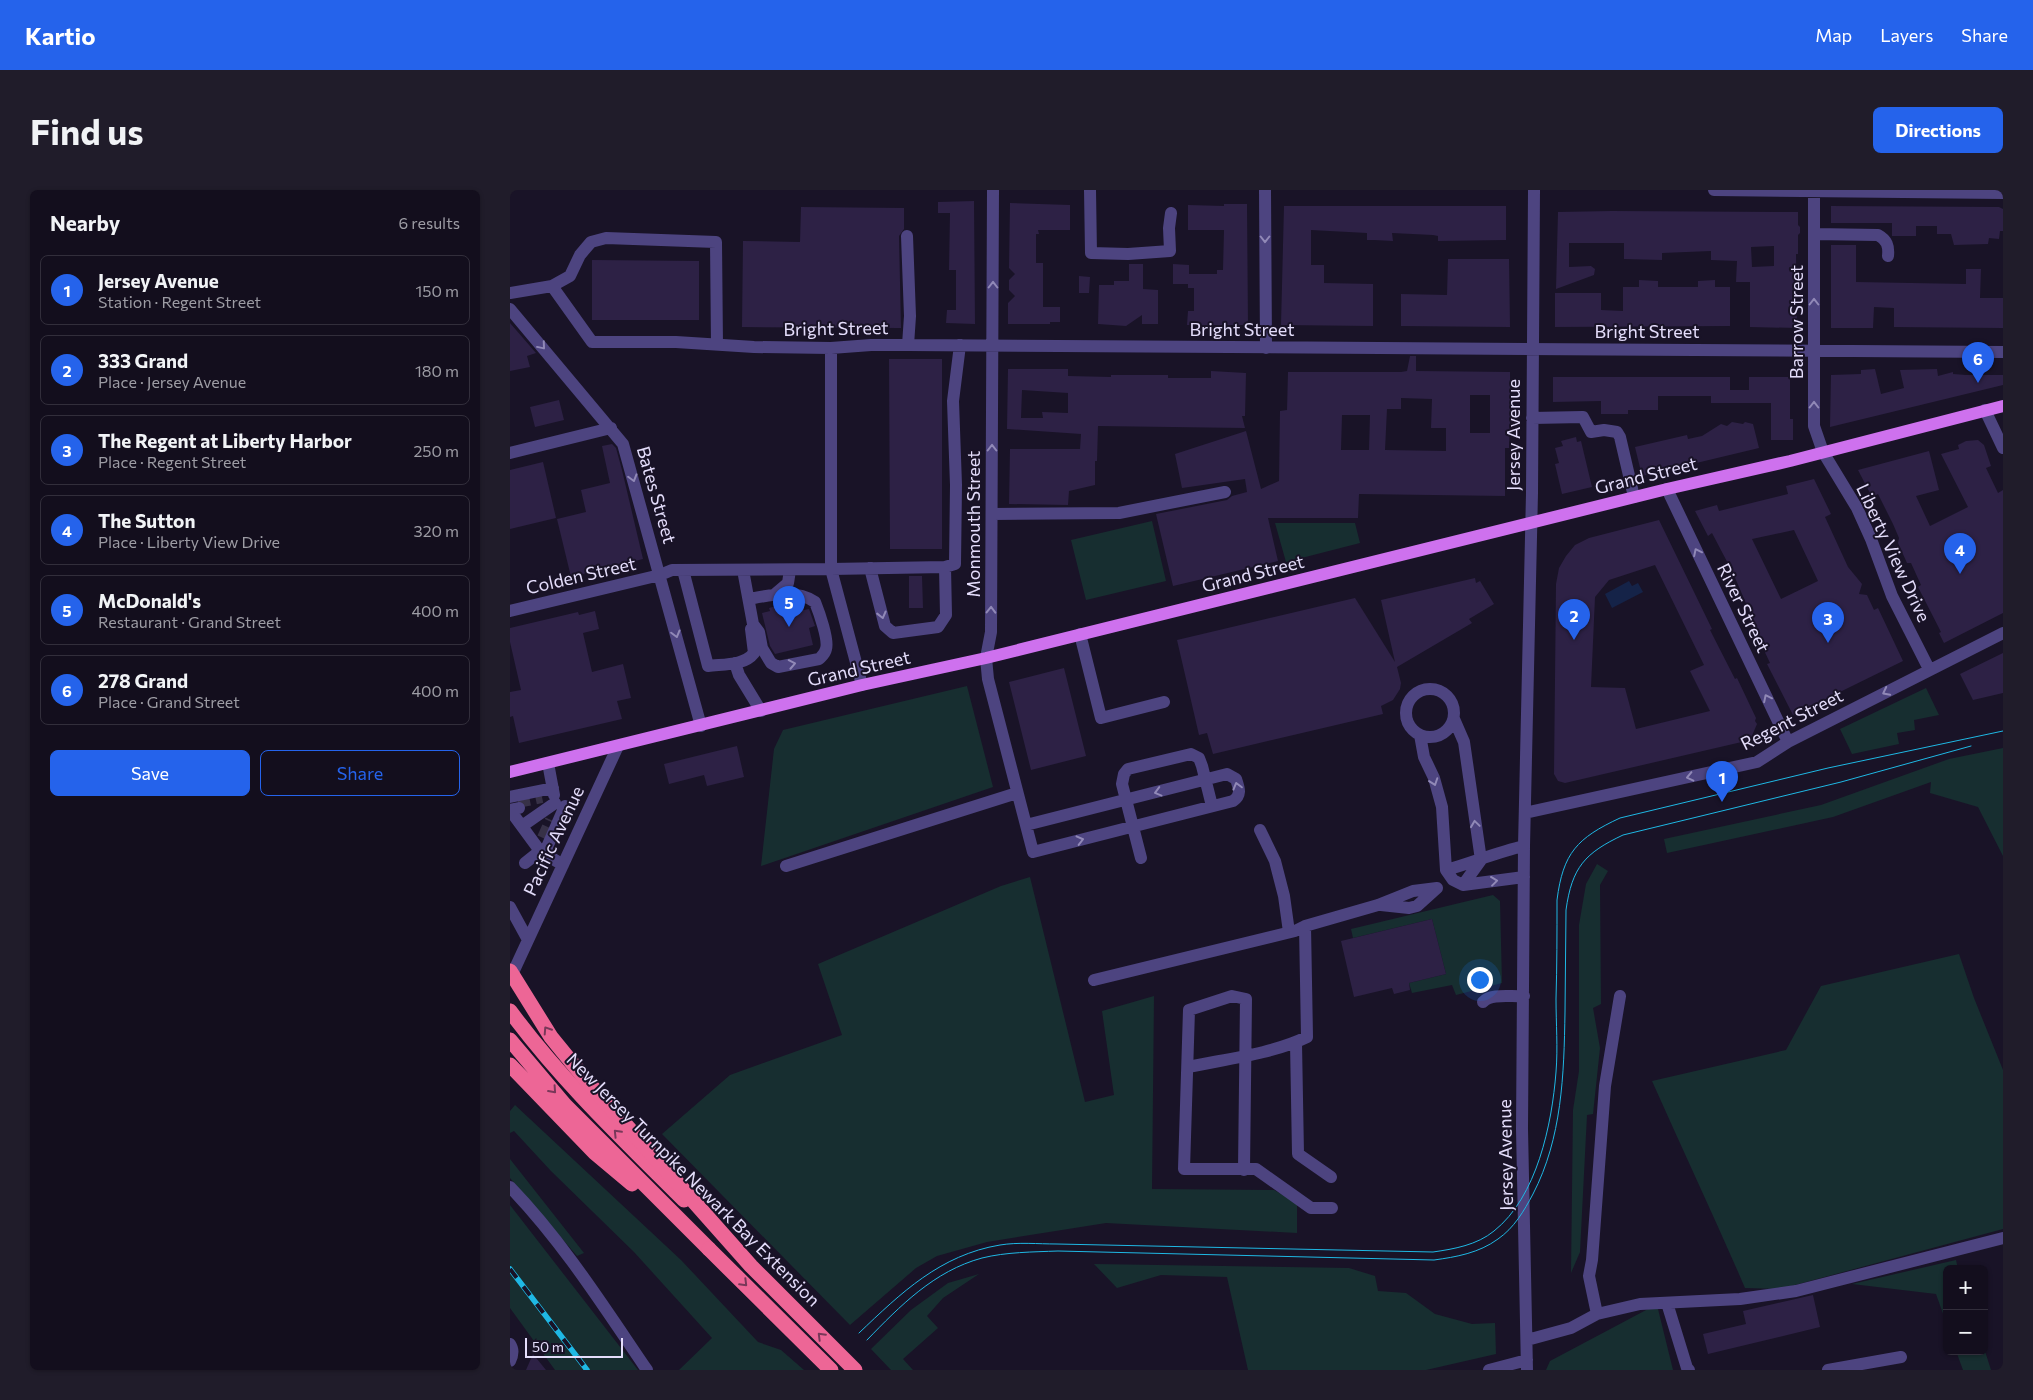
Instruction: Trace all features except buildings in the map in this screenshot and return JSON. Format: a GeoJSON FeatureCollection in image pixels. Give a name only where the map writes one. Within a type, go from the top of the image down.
{"type":"FeatureCollection","features":[{"type":"Feature","properties":{"kind":"highway"},"geometry":{"type":"LineString","coordinates":[[510,972],[551,1037],[586,1080],[751,1266]]}},
{"type":"Feature","properties":{"kind":"highway","name":"New Jersey Turnpike Newark Bay Extension"},"geometry":{"type":"LineString","coordinates":[[510,1011],[543,1053],[582,1097],[855,1370]]}},
{"type":"Feature","properties":{"kind":"highway","name":"New Jersey Turnpike Newark Bay Extension"},"geometry":{"type":"LineString","coordinates":[[510,1040],[565,1105],[831,1370]]}},
{"type":"Feature","properties":{"kind":"highway"},"geometry":{"type":"LineString","coordinates":[[510,1065],[595,1153],[709,1249]]}},
{"type":"Feature","properties":{"kind":"main road","name":"Grand Street"},"geometry":{"type":"LineString","coordinates":[[510,772],[862,685],[986,658],[2003,406]]}},
{"type":"Feature","properties":{"kind":"street","name":"Monmouth Street"},"geometry":{"type":"LineString","coordinates":[[993,190],[991,632],[986,658],[988,679],[1033,852],[1133,827]]}},
{"type":"Feature","properties":{"kind":"street"},"geometry":{"type":"LineString","coordinates":[[1090,190],[1091,253],[1128,254],[1170,251],[1170,213]]}},
{"type":"Feature","properties":{"kind":"street"},"geometry":{"type":"LineString","coordinates":[[1265,190],[1266,348]]}},
{"type":"Feature","properties":{"kind":"street","name":"Jersey Avenue"},"geometry":{"type":"LineString","coordinates":[[1527,1365],[1522,1128],[1524,846],[1534,190]]}},
{"type":"Feature","properties":{"kind":"street"},"geometry":{"type":"LineString","coordinates":[[1714,190],[2003,193]]}},
{"type":"Feature","properties":{"kind":"street","name":"Barrow Street"},"geometry":{"type":"LineString","coordinates":[[1814,191],[1814,426],[1823,452]]}},
{"type":"Feature","properties":{"kind":"street"},"geometry":{"type":"LineString","coordinates":[[1814,234],[1878,235],[1885,239],[1887,243],[1888,256]]}},
{"type":"Feature","properties":{"kind":"street"},"geometry":{"type":"LineString","coordinates":[[907,236],[910,316],[908,345]]}},
{"type":"Feature","properties":{"kind":"street"},"geometry":{"type":"LineString","coordinates":[[510,293],[552,286],[570,276],[580,255],[591,242],[606,238],[716,242],[717,345]]}},
{"type":"Feature","properties":{"kind":"street","name":"Bright Street"},"geometry":{"type":"LineString","coordinates":[[552,286],[592,342],[676,342],[754,347],[831,348],[908,345],[2003,352]]}},
{"type":"Feature","properties":{"kind":"street","name":"Bates Street"},"geometry":{"type":"LineString","coordinates":[[510,308],[623,444],[702,726]]}},
{"type":"Feature","properties":{"kind":"street"},"geometry":{"type":"LineString","coordinates":[[870,568],[885,626],[894,633],[938,627],[946,615],[945,566],[955,564],[956,485],[953,402],[960,346]]}},
{"type":"Feature","properties":{"kind":"street"},"geometry":{"type":"LineString","coordinates":[[831,348],[831,570],[862,685]]}},
{"type":"Feature","properties":{"kind":"street"},"geometry":{"type":"LineString","coordinates":[[1985,410],[2003,448]]}},
{"type":"Feature","properties":{"kind":"street"},"geometry":{"type":"LineString","coordinates":[[1532,418],[1583,417],[1591,432],[1604,430],[1616,432],[1620,437],[1634,497]]}},
{"type":"Feature","properties":{"kind":"street"},"geometry":{"type":"LineString","coordinates":[[510,453],[611,428]]}},
{"type":"Feature","properties":{"kind":"street","name":"Liberty View Drive"},"geometry":{"type":"LineString","coordinates":[[1823,452],[1856,508],[1871,538],[1892,596],[1929,670]]}},
{"type":"Feature","properties":{"kind":"street","name":"River Street"},"geometry":{"type":"LineString","coordinates":[[1667,489],[1788,742]]}},
{"type":"Feature","properties":{"kind":"street"},"geometry":{"type":"LineString","coordinates":[[992,514],[1119,513],[1225,492]]}},
{"type":"Feature","properties":{"kind":"street","name":"Colden Street"},"geometry":{"type":"LineString","coordinates":[[510,611],[660,575],[672,570],[831,570],[945,566]]}},
{"type":"Feature","properties":{"kind":"street"},"geometry":{"type":"LineString","coordinates":[[683,570],[708,666],[735,663],[750,658],[754,653],[750,631],[753,624]]}},
{"type":"Feature","properties":{"kind":"street"},"geometry":{"type":"LineString","coordinates":[[743,570],[753,624],[758,632],[762,648],[771,663],[778,667],[819,659],[824,654],[827,648],[826,641],[815,602],[798,595],[775,594],[749,599]]}},
{"type":"Feature","properties":{"kind":"street"},"geometry":{"type":"LineString","coordinates":[[775,594],[788,582],[790,570]]}},
{"type":"Feature","properties":{"kind":"street","name":"Regent Street"},"geometry":{"type":"LineString","coordinates":[[1525,813],[1757,762],[1788,742],[2003,633]]}},
{"type":"Feature","properties":{"kind":"street"},"geometry":{"type":"LineString","coordinates":[[1080,634],[1100,718],[1164,702]]}},
{"type":"Feature","properties":{"kind":"street"},"geometry":{"type":"LineString","coordinates":[[735,663],[739,675],[761,711]]}},
{"type":"Feature","properties":{"kind":"street"},"geometry":{"type":"LineString","coordinates":[[1454,719],[1447,731],[1441,735],[1427,737],[1420,735],[1410,726],[1406,719],[1406,711],[1412,696],[1418,692],[1434,689],[1442,691],[1452,703],[1454,719],[1464,742],[1481,860]]}},
{"type":"Feature","properties":{"kind":"street"},"geometry":{"type":"LineString","coordinates":[[1420,735],[1424,757],[1434,778],[1442,807],[1454,878]]}},
{"type":"Feature","properties":{"kind":"street","name":"Pacific Avenue"},"geometry":{"type":"LineString","coordinates":[[510,978],[618,746]]}},
{"type":"Feature","properties":{"kind":"street"},"geometry":{"type":"LineString","coordinates":[[1142,858],[1122,784],[1124,774],[1128,769],[1191,754],[1199,758],[1212,806]]}},
{"type":"Feature","properties":{"kind":"street"},"geometry":{"type":"LineString","coordinates":[[548,763],[553,800],[549,819]]}},
{"type":"Feature","properties":{"kind":"street"},"geometry":{"type":"LineString","coordinates":[[1026,825],[1227,774],[1236,779],[1240,793],[1238,798],[1233,801],[1133,827]]}},
{"type":"Feature","properties":{"kind":"street"},"geometry":{"type":"LineString","coordinates":[[786,866],[1017,793]]}},
{"type":"Feature","properties":{"kind":"street"},"geometry":{"type":"LineString","coordinates":[[522,826],[553,800]]}},
{"type":"Feature","properties":{"kind":"street"},"geometry":{"type":"LineString","coordinates":[[525,863],[539,845],[553,800]]}},
{"type":"Feature","properties":{"kind":"street"},"geometry":{"type":"LineString","coordinates":[[563,865],[539,845],[510,810],[514,803],[553,800],[586,814]]}},
{"type":"Feature","properties":{"kind":"street"},"geometry":{"type":"LineString","coordinates":[[1260,830],[1275,861],[1284,896],[1289,932]]}},
{"type":"Feature","properties":{"kind":"street"},"geometry":{"type":"LineString","coordinates":[[1378,904],[1409,908],[1417,906],[1438,888],[1481,860],[1506,850],[1524,846]]}},
{"type":"Feature","properties":{"kind":"street"},"geometry":{"type":"LineString","coordinates":[[1454,878],[1481,860]]}},
{"type":"Feature","properties":{"kind":"street"},"geometry":{"type":"LineString","coordinates":[[1454,878],[1524,877]]}},
{"type":"Feature","properties":{"kind":"street"},"geometry":{"type":"LineString","coordinates":[[1094,980],[1289,932],[1378,904],[1400,887],[1411,884],[1438,888]]}},
{"type":"Feature","properties":{"kind":"street"},"geometry":{"type":"LineString","coordinates":[[510,907],[528,940]]}},
{"type":"Feature","properties":{"kind":"street"},"geometry":{"type":"LineString","coordinates":[[1188,1067],[1246,1055],[1296,1042],[1307,1037],[1305,926]]}},
{"type":"Feature","properties":{"kind":"street"},"geometry":{"type":"LineString","coordinates":[[1244,1170],[1246,999],[1232,996],[1188,1010],[1184,1169],[1244,1170],[1256,1169],[1311,1208],[1332,1208]]}},
{"type":"Feature","properties":{"kind":"street"},"geometry":{"type":"LineString","coordinates":[[1480,1002],[1494,996],[1524,996]]}},
{"type":"Feature","properties":{"kind":"street"},"geometry":{"type":"LineString","coordinates":[[1597,1314],[1589,1276],[1592,1260],[1606,1086],[1620,996]]}},
{"type":"Feature","properties":{"kind":"street"},"geometry":{"type":"LineString","coordinates":[[1296,1042],[1298,1154],[1331,1177]]}},
{"type":"Feature","properties":{"kind":"street"},"geometry":{"type":"LineString","coordinates":[[510,1187],[535,1212],[584,1278],[647,1370]]}},
{"type":"Feature","properties":{"kind":"street"},"geometry":{"type":"LineString","coordinates":[[1527,1340],[1571,1328],[1597,1314],[1640,1304],[1740,1299],[1796,1291],[2003,1238]]}},
{"type":"Feature","properties":{"kind":"street"},"geometry":{"type":"LineString","coordinates":[[1667,1303],[1689,1370]]}},
{"type":"Feature","properties":{"kind":"street"},"geometry":{"type":"LineString","coordinates":[[510,1361],[512,1356],[511,1346]]}},
{"type":"Feature","properties":{"kind":"street"},"geometry":{"type":"LineString","coordinates":[[1828,1370],[1901,1357]]}},
{"type":"Feature","properties":{"kind":"street"},"geometry":{"type":"LineString","coordinates":[[1489,1370],[1527,1365]]}},
{"type":"Feature","properties":{"kind":"green space"},"geometry":{"type":"Polygon","coordinates":[[[1152,521],[1166,581],[1086,600],[1071,540],[1152,521]]]}},
{"type":"Feature","properties":{"kind":"green space"},"geometry":{"type":"Polygon","coordinates":[[[1275,523],[1355,523],[1360,543],[1286,562],[1275,523]]]}},
{"type":"Feature","properties":{"kind":"green space"},"geometry":{"type":"Polygon","coordinates":[[[967,686],[993,787],[761,866],[774,749],[783,730],[967,686]]]}},
{"type":"Feature","properties":{"kind":"green space"},"geometry":{"type":"Polygon","coordinates":[[[1926,688],[1939,715],[1914,720],[1915,730],[1897,733],[1899,744],[1852,754],[1840,729],[1926,688]]]}},
{"type":"Feature","properties":{"kind":"green space"},"geometry":{"type":"Polygon","coordinates":[[[2003,748],[2003,856],[1978,807],[1930,793],[1931,782],[1833,817],[1667,853],[1664,839],[1821,805],[1949,759],[2003,748]]]}},
{"type":"Feature","properties":{"kind":"green space"},"geometry":{"type":"Polygon","coordinates":[[[1597,864],[1608,871],[1600,885],[1601,1004],[1593,1008],[1600,1048],[1593,1114],[1587,1115],[1580,1252],[1571,1273],[1573,1110],[1579,1071],[1579,925],[1586,884],[1597,864]]]}},
{"type":"Feature","properties":{"kind":"green space"},"geometry":{"type":"Polygon","coordinates":[[[1030,877],[1085,1102],[1114,1095],[1102,1011],[1154,996],[1152,1189],[1274,1190],[1297,1203],[1297,1233],[1106,1223],[987,1242],[937,1256],[916,1268],[850,1325],[662,1134],[730,1075],[842,1035],[818,964],[1001,886],[1030,877]]]}},
{"type":"Feature","properties":{"kind":"green space"},"geometry":{"type":"Polygon","coordinates":[[[1493,895],[1500,901],[1502,983],[1456,995],[1452,985],[1412,993],[1409,983],[1446,974],[1432,919],[1353,938],[1351,929],[1493,895]]]}},
{"type":"Feature","properties":{"kind":"green space"},"geometry":{"type":"Polygon","coordinates":[[[1959,954],[1974,998],[2003,1070],[2003,1229],[1780,1289],[1745,1288],[1652,1081],[1786,1050],[1821,986],[1959,954]]]}},
{"type":"Feature","properties":{"kind":"green space"},"geometry":{"type":"Polygon","coordinates":[[[515,1105],[681,1260],[758,1342],[781,1350],[804,1370],[679,1370],[712,1338],[634,1252],[551,1171],[514,1131],[510,1133],[510,1111],[515,1105]]]}},
{"type":"Feature","properties":{"kind":"green space"},"geometry":{"type":"Polygon","coordinates":[[[510,1159],[584,1253],[577,1256],[510,1178],[510,1159]]]}},
{"type":"Feature","properties":{"kind":"green space"},"geometry":{"type":"Polygon","coordinates":[[[510,1205],[638,1370],[555,1370],[510,1308],[510,1205]]]}},
{"type":"Feature","properties":{"kind":"green space"},"geometry":{"type":"Polygon","coordinates":[[[1956,1260],[1957,1265],[1943,1265],[1943,1314],[1936,1294],[1852,1284],[1956,1260]]]}},
{"type":"Feature","properties":{"kind":"green space"},"geometry":{"type":"Polygon","coordinates":[[[1094,1264],[1349,1268],[1375,1276],[1378,1291],[1406,1293],[1435,1314],[1472,1324],[1495,1323],[1496,1354],[1426,1370],[1248,1370],[1227,1277],[1161,1275],[1117,1288],[1094,1264]]]}},
{"type":"Feature","properties":{"kind":"green space"},"geometry":{"type":"Polygon","coordinates":[[[979,1274],[943,1298],[927,1316],[938,1328],[903,1359],[913,1370],[891,1370],[871,1349],[911,1310],[948,1283],[979,1274]]]}},
{"type":"Feature","properties":{"kind":"green space"},"geometry":{"type":"Polygon","coordinates":[[[1648,1309],[1658,1309],[1673,1370],[1546,1370],[1550,1361],[1648,1309]]]}},
{"type":"Feature","properties":{"kind":"green space"},"geometry":{"type":"Polygon","coordinates":[[[1957,1355],[1986,1355],[1991,1370],[1963,1370],[1957,1355]]]}},
{"type":"Feature","properties":{"kind":"water"},"geometry":{"type":"Polygon","coordinates":[[[1629,581],[1632,586],[1638,583],[1643,592],[1612,608],[1605,594],[1629,581]]]}},
{"type":"Feature","properties":{"kind":"tunnel"},"geometry":{"type":"LineString","coordinates":[[518,802],[542,797]]}},
{"type":"Feature","properties":{"kind":"tunnel"},"geometry":{"type":"LineString","coordinates":[[543,838],[551,820]]}},
{"type":"Feature","properties":{"kind":"tram line"},"geometry":{"type":"LineString","coordinates":[[859,1333],[906,1290],[940,1267],[978,1250],[1000,1245],[1028,1243],[1433,1252],[1457,1248],[1480,1240],[1494,1231],[1509,1217],[1521,1199],[1540,1158],[1546,1136],[1551,1114],[1557,1063],[1557,900],[1563,870],[1568,859],[1583,840],[1605,825],[1620,818],[1828,768],[2003,731]]}},
{"type":"Feature","properties":{"kind":"tram line"},"geometry":{"type":"LineString","coordinates":[[867,1340],[905,1303],[933,1281],[965,1264],[982,1258],[1000,1255],[1058,1251],[1434,1260],[1467,1254],[1491,1244],[1509,1230],[1533,1194],[1543,1173],[1556,1128],[1564,1059],[1566,910],[1572,883],[1582,863],[1599,848],[1623,835],[1841,782],[1971,746]]}},
{"type":"Feature","properties":{"kind":"railway"},"geometry":{"type":"LineString","coordinates":[[510,1269],[587,1370]]}},
{"type":"Feature","properties":{"kind":"place","name":"278 Grand"},"geometry":{"type":"Point","coordinates":[1978,383]}},
{"type":"Feature","properties":{"kind":"place","name":"The Sutton"},"geometry":{"type":"Point","coordinates":[1960,574]}},
{"type":"Feature","properties":{"kind":"place","name":"McDonald's"},"geometry":{"type":"Point","coordinates":[789,627]}},
{"type":"Feature","properties":{"kind":"place","name":"333 Grand"},"geometry":{"type":"Point","coordinates":[1574,640]}},
{"type":"Feature","properties":{"kind":"place","name":"The Regent at Liberty Harbor"},"geometry":{"type":"Point","coordinates":[1828,643]}},
{"type":"Feature","properties":{"kind":"place","name":"Jersey Avenue"},"geometry":{"type":"Point","coordinates":[1722,802]}}]}
